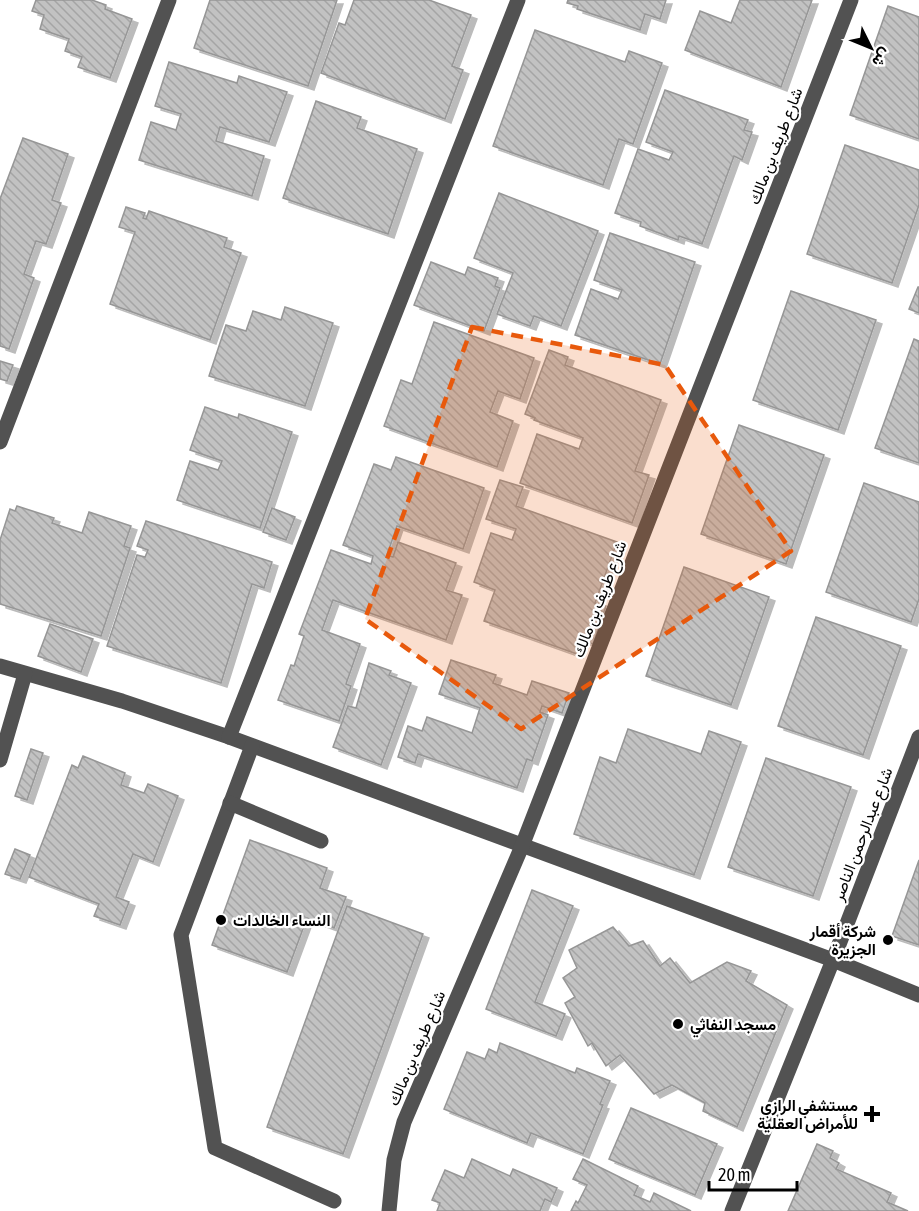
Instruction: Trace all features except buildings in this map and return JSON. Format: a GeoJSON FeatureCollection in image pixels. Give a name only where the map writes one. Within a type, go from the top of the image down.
{"type":"FeatureCollection","features":[{"type":"Feature","properties":{"kind":"street"},"geometry":{"type":"LineString","coordinates":[[0,442],[169,0]]}},
{"type":"Feature","properties":{"kind":"street"},"geometry":{"type":"LineString","coordinates":[[229,737],[518,0]]}},
{"type":"Feature","properties":{"kind":"street","name":"شارع طريف بن مالك"},"geometry":{"type":"LineString","coordinates":[[389,1211],[394,1160],[404,1122],[522,846],[851,0]]}},
{"type":"Feature","properties":{"kind":"street"},"geometry":{"type":"LineString","coordinates":[[0,666],[122,701],[229,737],[833,960],[919,994]]}},
{"type":"Feature","properties":{"kind":"street"},"geometry":{"type":"LineString","coordinates":[[0,760],[25,675]]}},
{"type":"Feature","properties":{"kind":"street","name":"شارع عبدالرحمن الناصر"},"geometry":{"type":"LineString","coordinates":[[732,1211],[833,960],[919,737]]}},
{"type":"Feature","properties":{"kind":"street"},"geometry":{"type":"LineString","coordinates":[[252,746],[182,935],[215,1148],[334,1201]]}},
{"type":"Feature","properties":{"kind":"street"},"geometry":{"type":"LineString","coordinates":[[230,803],[321,841]]}},
{"type":"Feature","properties":{"kind":"highlighted area"},"geometry":{"type":"Polygon","coordinates":[[[472,327],[665,365],[791,551],[521,729],[365,619],[472,327]]]}},
{"type":"Feature","properties":{"kind":"place","name":"النساء الخالدات"},"geometry":{"type":"Point","coordinates":[221,920]}},
{"type":"Feature","properties":{"kind":"place","name":"شركة أقمار الجزيرة"},"geometry":{"type":"Point","coordinates":[888,940]}},
{"type":"Feature","properties":{"kind":"place","name":"مسجد النفاثي"},"geometry":{"type":"Point","coordinates":[678,1024]}},
{"type":"Feature","properties":{"kind":"place","name":"مستشفي الرازي للأمراض العقلية"},"geometry":{"type":"Point","coordinates":[872,1114]}}]}
